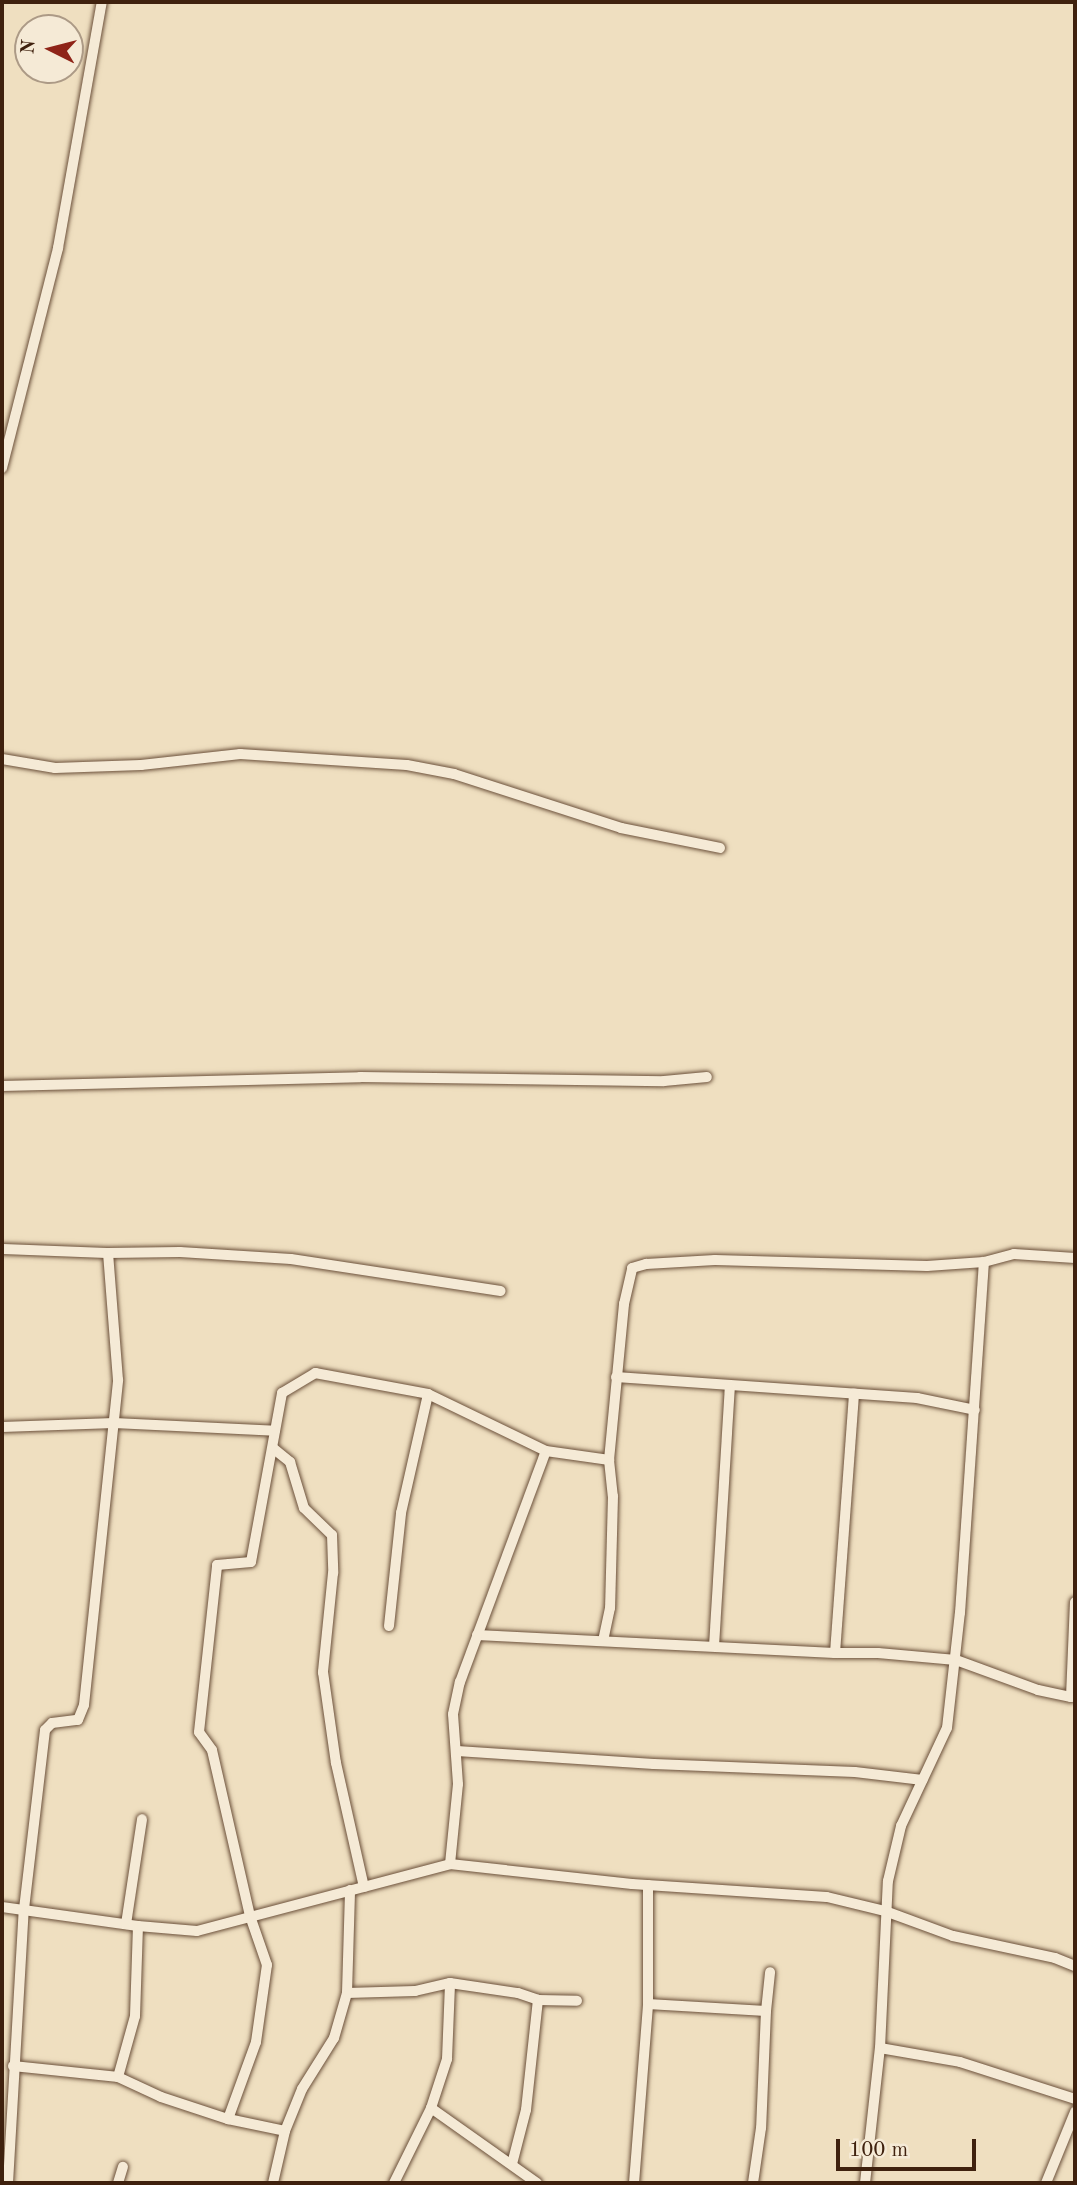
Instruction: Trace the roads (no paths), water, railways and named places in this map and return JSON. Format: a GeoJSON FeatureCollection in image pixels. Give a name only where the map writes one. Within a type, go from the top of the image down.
{"type":"FeatureCollection","features":[{"type":"Feature","properties":{"kind":"street"},"geometry":{"type":"LineString","coordinates":[[2,468],[58,248],[102,2]]}},
{"type":"Feature","properties":{"kind":"street"},"geometry":{"type":"LineString","coordinates":[[2,759],[55,768],[141,765],[240,754],[407,765],[454,775],[621,828],[720,848]]}},
{"type":"Feature","properties":{"kind":"street"},"geometry":{"type":"LineString","coordinates":[[2,1086],[360,1077],[664,1081],[707,1077]]}},
{"type":"Feature","properties":{"kind":"street"},"geometry":{"type":"LineString","coordinates":[[2,1249],[108,1253],[180,1252],[291,1259],[501,1291]]}},
{"type":"Feature","properties":{"kind":"street"},"geometry":{"type":"LineString","coordinates":[[8,2183],[24,1909],[44,1730],[52,1724],[78,1720],[84,1705],[118,1380],[108,1253]]}},
{"type":"Feature","properties":{"kind":"street"},"geometry":{"type":"LineString","coordinates":[[603,1640],[610,1608],[613,1496],[608,1461],[624,1304],[632,1268],[646,1264],[715,1261],[928,1266],[984,1262],[1014,1254],[1075,1258]]}},
{"type":"Feature","properties":{"kind":"street"},"geometry":{"type":"LineString","coordinates":[[865,2183],[880,2048],[888,1881],[901,1826],[947,1728],[956,1660],[984,1262]]}},
{"type":"Feature","properties":{"kind":"street"},"geometry":{"type":"LineString","coordinates":[[228,2119],[256,2042],[267,1965],[250,1916],[212,1750],[200,1732],[217,1564],[251,1562],[274,1449],[282,1393],[315,1373],[428,1394],[546,1451],[608,1461]]}},
{"type":"Feature","properties":{"kind":"street"},"geometry":{"type":"LineString","coordinates":[[616,1377],[917,1398],[975,1410]]}},
{"type":"Feature","properties":{"kind":"street"},"geometry":{"type":"LineString","coordinates":[[714,1646],[730,1387]]}},
{"type":"Feature","properties":{"kind":"street"},"geometry":{"type":"LineString","coordinates":[[389,1626],[401,1513],[428,1394]]}},
{"type":"Feature","properties":{"kind":"street"},"geometry":{"type":"LineString","coordinates":[[835,1653],[854,1394]]}},
{"type":"Feature","properties":{"kind":"street"},"geometry":{"type":"LineString","coordinates":[[2,1426],[114,1423],[275,1431]]}},
{"type":"Feature","properties":{"kind":"street"},"geometry":{"type":"LineString","coordinates":[[274,1449],[290,1462],[304,1508],[332,1535],[333,1573],[323,1672],[336,1763],[364,1887]]}},
{"type":"Feature","properties":{"kind":"street"},"geometry":{"type":"LineString","coordinates":[[450,1864],[458,1784],[453,1714],[460,1682],[546,1451]]}},
{"type":"Feature","properties":{"kind":"street"},"geometry":{"type":"LineString","coordinates":[[477,1635],[878,1653],[956,1660],[1038,1690],[1071,1697],[1075,1602]]}},
{"type":"Feature","properties":{"kind":"street"},"geometry":{"type":"LineString","coordinates":[[457,1751],[654,1764],[855,1772],[923,1780]]}},
{"type":"Feature","properties":{"kind":"street"},"geometry":{"type":"LineString","coordinates":[[118,2077],[135,2015],[132,1925],[142,1819]]}},
{"type":"Feature","properties":{"kind":"street"},"geometry":{"type":"LineString","coordinates":[[2,1907],[198,1931],[450,1864],[648,1885],[828,1897],[885,1910],[953,1936],[1055,1958],[1075,1966]]}},
{"type":"Feature","properties":{"kind":"street"},"geometry":{"type":"LineString","coordinates":[[634,2183],[648,2004],[648,1885]]}},
{"type":"Feature","properties":{"kind":"street"},"geometry":{"type":"LineString","coordinates":[[272,2183],[285,2131],[302,2089],[334,2038],[347,1993],[350,1891]]}},
{"type":"Feature","properties":{"kind":"street"},"geometry":{"type":"LineString","coordinates":[[753,2183],[761,2128],[766,2011],[771,1972]]}},
{"type":"Feature","properties":{"kind":"street"},"geometry":{"type":"LineString","coordinates":[[347,1993],[415,1991],[450,1983],[518,1993],[538,2000],[578,2001]]}},
{"type":"Feature","properties":{"kind":"street"},"geometry":{"type":"LineString","coordinates":[[394,2183],[431,2108],[447,2059],[450,1983]]}},
{"type":"Feature","properties":{"kind":"street"},"geometry":{"type":"LineString","coordinates":[[512,2164],[526,2110],[538,2000]]}},
{"type":"Feature","properties":{"kind":"street"},"geometry":{"type":"LineString","coordinates":[[648,2004],[766,2011]]}},
{"type":"Feature","properties":{"kind":"street"},"geometry":{"type":"LineString","coordinates":[[880,2048],[960,2062],[1075,2099]]}},
{"type":"Feature","properties":{"kind":"street"},"geometry":{"type":"LineString","coordinates":[[13,2066],[118,2077],[161,2097],[228,2119],[285,2131]]}},
{"type":"Feature","properties":{"kind":"street"},"geometry":{"type":"LineString","coordinates":[[431,2108],[537,2183]]}},
{"type":"Feature","properties":{"kind":"street"},"geometry":{"type":"LineString","coordinates":[[1046,2183],[1075,2112]]}},
{"type":"Feature","properties":{"kind":"street"},"geometry":{"type":"LineString","coordinates":[[118,2183],[124,2167]]}}]}
